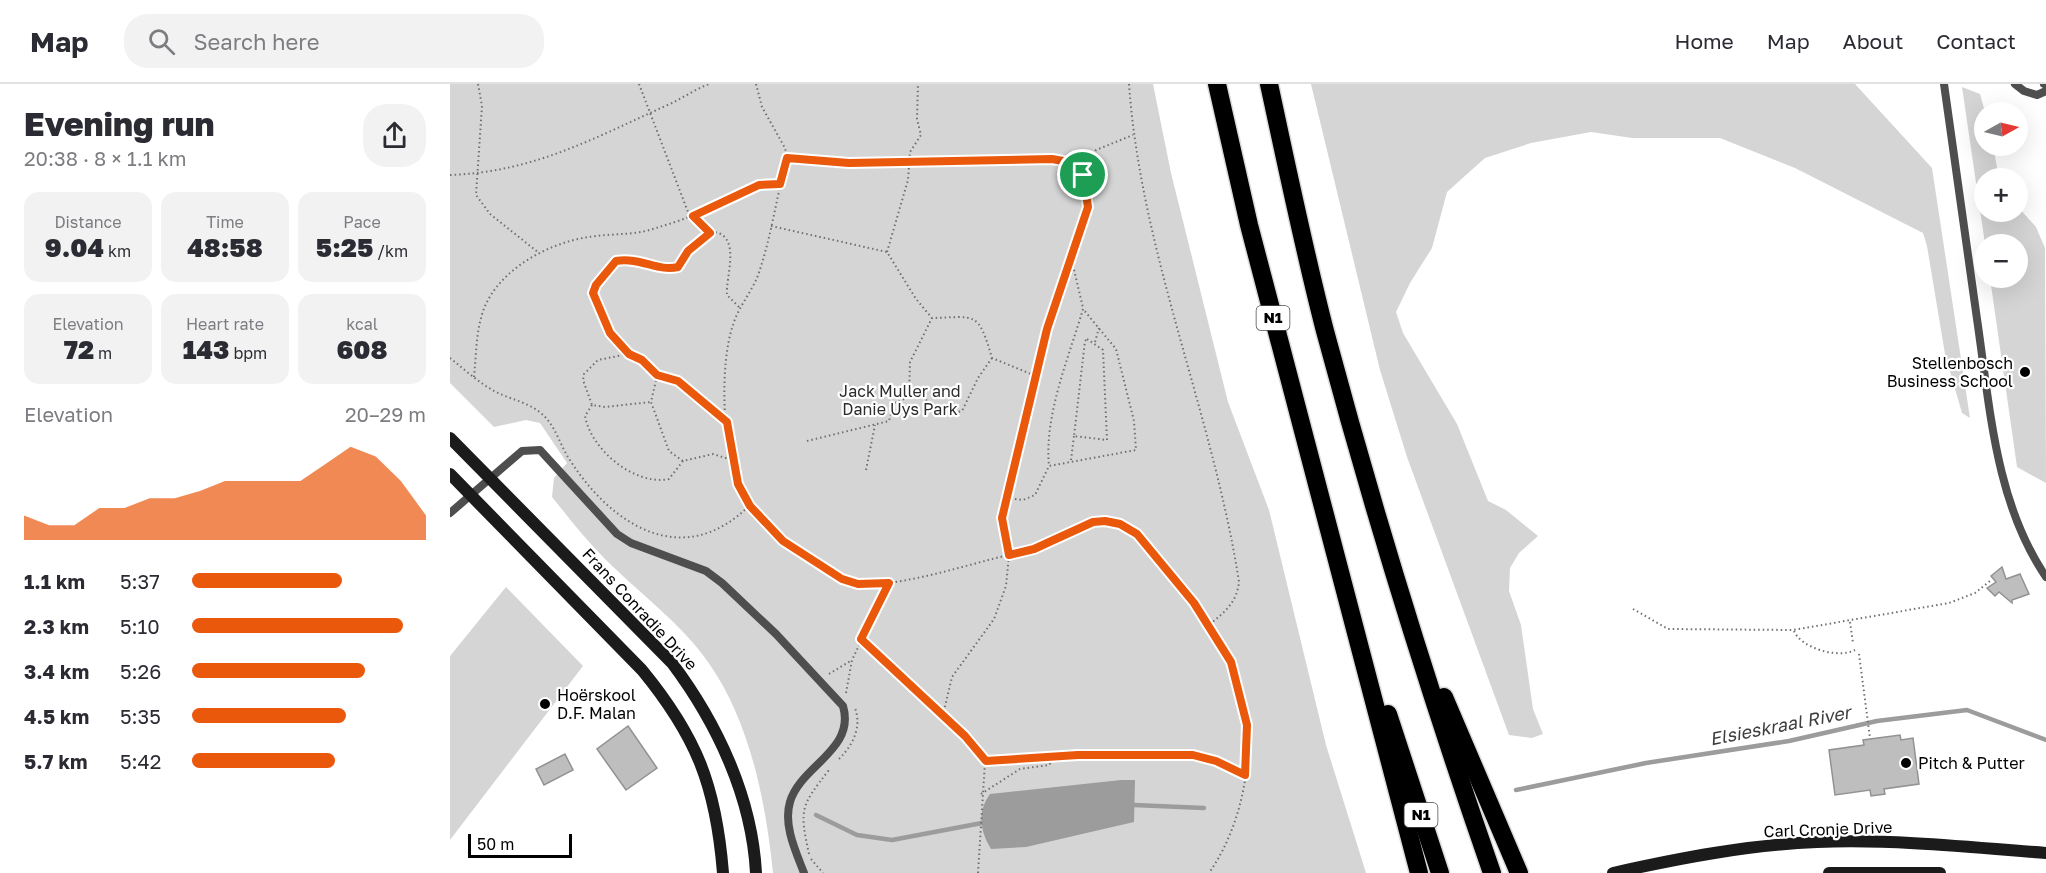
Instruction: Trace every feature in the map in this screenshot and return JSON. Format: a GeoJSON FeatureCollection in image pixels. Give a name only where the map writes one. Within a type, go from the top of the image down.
{"type":"FeatureCollection","features":[{"type":"Feature","properties":{"kind":"highway","name":"N1"},"geometry":{"type":"LineString","coordinates":[[1217,84],[1249,225],[1335,550],[1440,873]]}},
{"type":"Feature","properties":{"kind":"highway"},"geometry":{"type":"LineString","coordinates":[[1269,84],[1325,330],[1407,616],[1492,873]]}},
{"type":"Feature","properties":{"kind":"highway"},"geometry":{"type":"LineString","coordinates":[[1335,550],[1419,873]]}},
{"type":"Feature","properties":{"kind":"highway"},"geometry":{"type":"LineString","coordinates":[[1407,616],[1519,873]]}},
{"type":"Feature","properties":{"kind":"main road","name":"Frans Conradie Drive"},"geometry":{"type":"LineString","coordinates":[[450,438],[672,663],[694,692],[713,725],[730,763],[743,803],[756,873]]}},
{"type":"Feature","properties":{"kind":"main road"},"geometry":{"type":"LineString","coordinates":[[450,474],[642,670],[668,701],[689,736],[704,770],[715,804],[723,873]]}},
{"type":"Feature","properties":{"kind":"main road","name":"Carl Cronje Drive"},"geometry":{"type":"LineString","coordinates":[[1613,873],[1694,856],[1817,842],[1904,843],[2046,853]]}},
{"type":"Feature","properties":{"kind":"main road"},"geometry":{"type":"LineString","coordinates":[[1829,873],[1940,873]]}},
{"type":"Feature","properties":{"kind":"lane"},"geometry":{"type":"LineString","coordinates":[[1944,84],[2000,465],[2024,539],[2046,578]]}},
{"type":"Feature","properties":{"kind":"lane"},"geometry":{"type":"LineString","coordinates":[[2015,84],[2024,91],[2037,95],[2046,91]]}},
{"type":"Feature","properties":{"kind":"lane"},"geometry":{"type":"LineString","coordinates":[[450,513],[522,451],[540,450],[617,534],[631,543],[706,572],[722,583],[819,680],[843,706],[846,716],[840,738],[826,757],[797,786],[789,804],[792,842],[804,873]]}},
{"type":"Feature","properties":{"kind":"path"},"geometry":{"type":"LineString","coordinates":[[478,84],[482,106],[476,195],[480,203],[540,254]]}},
{"type":"Feature","properties":{"kind":"path"},"geometry":{"type":"LineString","coordinates":[[639,84],[688,212],[710,233]]}},
{"type":"Feature","properties":{"kind":"path"},"geometry":{"type":"LineString","coordinates":[[450,175],[516,168],[559,155],[709,84]]}},
{"type":"Feature","properties":{"kind":"path"},"geometry":{"type":"LineString","coordinates":[[756,84],[762,108],[785,148],[787,158],[756,280],[732,327],[725,366],[727,422],[732,460],[738,484],[750,506],[783,541],[820,567],[842,579],[858,584],[889,583],[1034,549],[1093,522],[1105,521],[1120,524],[1137,534],[1209,625],[1231,662],[1241,693],[1247,725],[1245,775],[1233,831],[1209,873]]}},
{"type":"Feature","properties":{"kind":"path"},"geometry":{"type":"LineString","coordinates":[[887,252],[908,180],[910,152],[921,135],[917,119],[918,84]]}},
{"type":"Feature","properties":{"kind":"path"},"geometry":{"type":"LineString","coordinates":[[1129,84],[1133,135],[1164,279],[1202,412],[1236,562],[1238,594],[1228,609],[1209,625]]}},
{"type":"Feature","properties":{"kind":"path"},"geometry":{"type":"LineString","coordinates":[[943,715],[952,677],[980,640],[1001,602],[1009,555],[1002,518],[1047,329],[1072,261],[1088,207],[1083,175],[1096,150],[1133,135]]}},
{"type":"Feature","properties":{"kind":"path"},"geometry":{"type":"LineString","coordinates":[[787,158],[849,163],[1052,159],[1063,161],[1083,175]]}},
{"type":"Feature","properties":{"kind":"path"},"geometry":{"type":"LineString","coordinates":[[474,377],[481,318],[487,302],[504,279],[540,254],[591,236],[644,233],[693,216],[759,185],[780,184]]}},
{"type":"Feature","properties":{"kind":"path"},"geometry":{"type":"LineString","coordinates":[[771,226],[887,252],[916,298],[932,318]]}},
{"type":"Feature","properties":{"kind":"path"},"geometry":{"type":"LineString","coordinates":[[727,422],[678,381],[657,375],[642,360],[629,354],[610,333],[593,298],[596,285],[616,261],[637,259],[661,267],[678,267],[688,251],[710,233],[720,233],[727,240],[731,264],[727,296],[740,308]]}},
{"type":"Feature","properties":{"kind":"path"},"geometry":{"type":"LineString","coordinates":[[1049,466],[1136,450],[1134,421],[1116,349],[1083,309],[1072,261]]}},
{"type":"Feature","properties":{"kind":"path"},"geometry":{"type":"LineString","coordinates":[[1006,498],[1023,500],[1035,495],[1049,466],[1047,446],[1057,393],[1083,309]]}},
{"type":"Feature","properties":{"kind":"path"},"geometry":{"type":"LineString","coordinates":[[807,441],[889,421],[894,403],[909,397],[923,397],[931,405],[951,412],[962,411],[992,358],[982,329],[972,318],[966,315],[932,318]]}},
{"type":"Feature","properties":{"kind":"path"},"geometry":{"type":"LineString","coordinates":[[909,397],[910,362],[932,318]]}},
{"type":"Feature","properties":{"kind":"path"},"geometry":{"type":"LineString","coordinates":[[1095,343],[1100,328]]}},
{"type":"Feature","properties":{"kind":"path"},"geometry":{"type":"LineString","coordinates":[[1071,461],[1085,341],[1095,343],[1103,350],[1107,440],[1074,436]]}},
{"type":"Feature","properties":{"kind":"path"},"geometry":{"type":"LineString","coordinates":[[592,405],[583,380],[584,374],[590,371],[598,360],[629,354]]}},
{"type":"Feature","properties":{"kind":"path"},"geometry":{"type":"LineString","coordinates":[[450,358],[493,390],[535,408],[545,417],[568,458],[599,496],[624,519],[643,529],[660,536],[701,536],[722,530],[750,506]]}},
{"type":"Feature","properties":{"kind":"path"},"geometry":{"type":"LineString","coordinates":[[992,358],[1036,376]]}},
{"type":"Feature","properties":{"kind":"path"},"geometry":{"type":"LineString","coordinates":[[657,375],[651,402],[669,451],[683,460]]}},
{"type":"Feature","properties":{"kind":"path"},"geometry":{"type":"LineString","coordinates":[[592,405],[605,407],[651,402]]}},
{"type":"Feature","properties":{"kind":"path"},"geometry":{"type":"LineString","coordinates":[[592,405],[585,417],[590,432],[606,452],[632,473],[651,479],[669,479],[683,460],[713,454],[732,460]]}},
{"type":"Feature","properties":{"kind":"path"},"geometry":{"type":"LineString","coordinates":[[866,470],[875,425]]}},
{"type":"Feature","properties":{"kind":"path"},"geometry":{"type":"LineString","coordinates":[[1633,609],[1668,629],[1793,630],[1850,622],[1949,603],[1975,593],[1990,581]]}},
{"type":"Feature","properties":{"kind":"path"},"geometry":{"type":"LineString","coordinates":[[819,680],[852,660],[889,583]]}},
{"type":"Feature","properties":{"kind":"path"},"geometry":{"type":"LineString","coordinates":[[1850,622],[1853,643]]}},
{"type":"Feature","properties":{"kind":"path"},"geometry":{"type":"LineString","coordinates":[[1793,630],[1797,638],[1816,648],[1834,653],[1855,651]]}},
{"type":"Feature","properties":{"kind":"path"},"geometry":{"type":"LineString","coordinates":[[861,639],[965,736],[986,761],[980,805],[978,873]]}},
{"type":"Feature","properties":{"kind":"path"},"geometry":{"type":"LineString","coordinates":[[1859,654],[1870,738]]}},
{"type":"Feature","properties":{"kind":"path"},"geometry":{"type":"LineString","coordinates":[[986,761],[1055,757],[1193,755],[1216,761],[1245,775]]}},
{"type":"Feature","properties":{"kind":"path"},"geometry":{"type":"LineString","coordinates":[[981,794],[1020,769],[1049,765],[1055,757]]}},
{"type":"Feature","properties":{"kind":"green space","name":"Jack Muller and Danie Uys Park"},"geometry":{"type":"Polygon","coordinates":[[[450,84],[1153,84],[1171,173],[1228,402],[1269,510],[1326,745],[1366,873],[773,873],[766,819],[754,763],[735,710],[708,662],[673,621],[598,552],[552,497],[554,478],[567,463],[540,423],[526,420],[494,427],[450,383],[450,84]]]}},
{"type":"Feature","properties":{"kind":"green space"},"geometry":{"type":"Polygon","coordinates":[[[1311,84],[1855,84],[1932,168],[1970,418],[1962,413],[1945,354],[1923,233],[1795,168],[1720,138],[1632,138],[1591,132],[1531,143],[1485,158],[1447,192],[1432,248],[1410,283],[1396,312],[1403,333],[1457,424],[1488,501],[1506,510],[1538,536],[1519,553],[1510,568],[1509,591],[1521,625],[1533,709],[1543,734],[1532,738],[1509,735],[1407,457],[1380,370],[1311,84]]]}},
{"type":"Feature","properties":{"kind":"green space"},"geometry":{"type":"Polygon","coordinates":[[[1962,87],[1980,94],[1982,102],[1974,102],[1974,156],[1995,156],[1997,168],[1974,169],[1962,87]]]}},
{"type":"Feature","properties":{"kind":"green space"},"geometry":{"type":"Polygon","coordinates":[[[2028,218],[2036,227],[2045,248],[2046,483],[2017,467],[1991,288],[2028,288],[2028,234],[1984,234],[1982,222],[2028,222],[2028,218]]]}},
{"type":"Feature","properties":{"kind":"green space"},"geometry":{"type":"Polygon","coordinates":[[[506,587],[583,666],[450,840],[450,656],[506,587]]]}},
{"type":"Feature","properties":{"kind":"shaded area"},"geometry":{"type":"Polygon","coordinates":[[[1135,780],[1134,822],[1026,847],[991,849],[987,842],[982,828],[982,815],[990,794],[1135,780]]]}},
{"type":"Feature","properties":{"kind":"building"},"geometry":{"type":"Polygon","coordinates":[[[2002,567],[2006,579],[2020,574],[2029,594],[2012,600],[2012,603],[1999,592],[1995,596],[1987,588],[1996,582],[1991,576],[2002,567]]]}},
{"type":"Feature","properties":{"kind":"building"},"geometry":{"type":"Polygon","coordinates":[[[628,726],[657,768],[626,790],[597,749],[628,726]]]}},
{"type":"Feature","properties":{"kind":"building"},"geometry":{"type":"Polygon","coordinates":[[[1900,735],[1901,740],[1913,738],[1919,784],[1884,789],[1885,794],[1871,796],[1870,790],[1835,795],[1829,750],[1864,745],[1863,740],[1900,735]]]}},
{"type":"Feature","properties":{"kind":"building"},"geometry":{"type":"Polygon","coordinates":[[[565,754],[573,770],[544,785],[536,769],[565,754]]]}},
{"type":"Feature","properties":{"kind":"waterway","name":"Elsieskraal River"},"geometry":{"type":"LineString","coordinates":[[1516,790],[1646,763],[1789,741],[1877,721],[1967,710],[2046,740]]}},
{"type":"Feature","properties":{"kind":"waterway","name":"Elsieskraal River"},"geometry":{"type":"LineString","coordinates":[[1134,805],[1204,808]]}},
{"type":"Feature","properties":{"kind":"waterway","name":"Elsieskraal River"},"geometry":{"type":"LineString","coordinates":[[816,815],[857,835],[892,840],[982,823]]}},
{"type":"Feature","properties":{"kind":"place","name":"Stellenbosch Business School"},"geometry":{"type":"Point","coordinates":[2025,372]}},
{"type":"Feature","properties":{"kind":"place","name":"Hoërskool D.F. Malan"},"geometry":{"type":"Point","coordinates":[545,704]}},
{"type":"Feature","properties":{"kind":"place","name":"Pitch & Putter"},"geometry":{"type":"Point","coordinates":[1906,763]}},
{"type":"Feature","properties":{"kind":"route"},"geometry":{"type":"LineString","coordinates":[[787,158],[849,163],[1052,159],[1063,161],[1083,175],[1088,207],[1072,261],[1047,329],[1002,518],[1009,555],[1060,540],[1093,522],[1105,521],[1120,524],[1137,534],[1165,571],[1194,603],[1231,662],[1241,693],[1247,725],[1245,775],[1216,761],[1193,755],[1078,755],[1003,762],[986,761],[965,736],[861,639],[889,583],[858,584],[842,579],[820,567],[783,541],[764,524],[750,506],[738,484],[727,422],[678,381],[671,377],[657,375],[642,360],[629,354],[610,333],[593,298],[596,285],[616,261],[637,259],[661,267],[678,267],[688,251],[710,233],[693,216],[759,185],[780,184],[787,158]]}}]}
